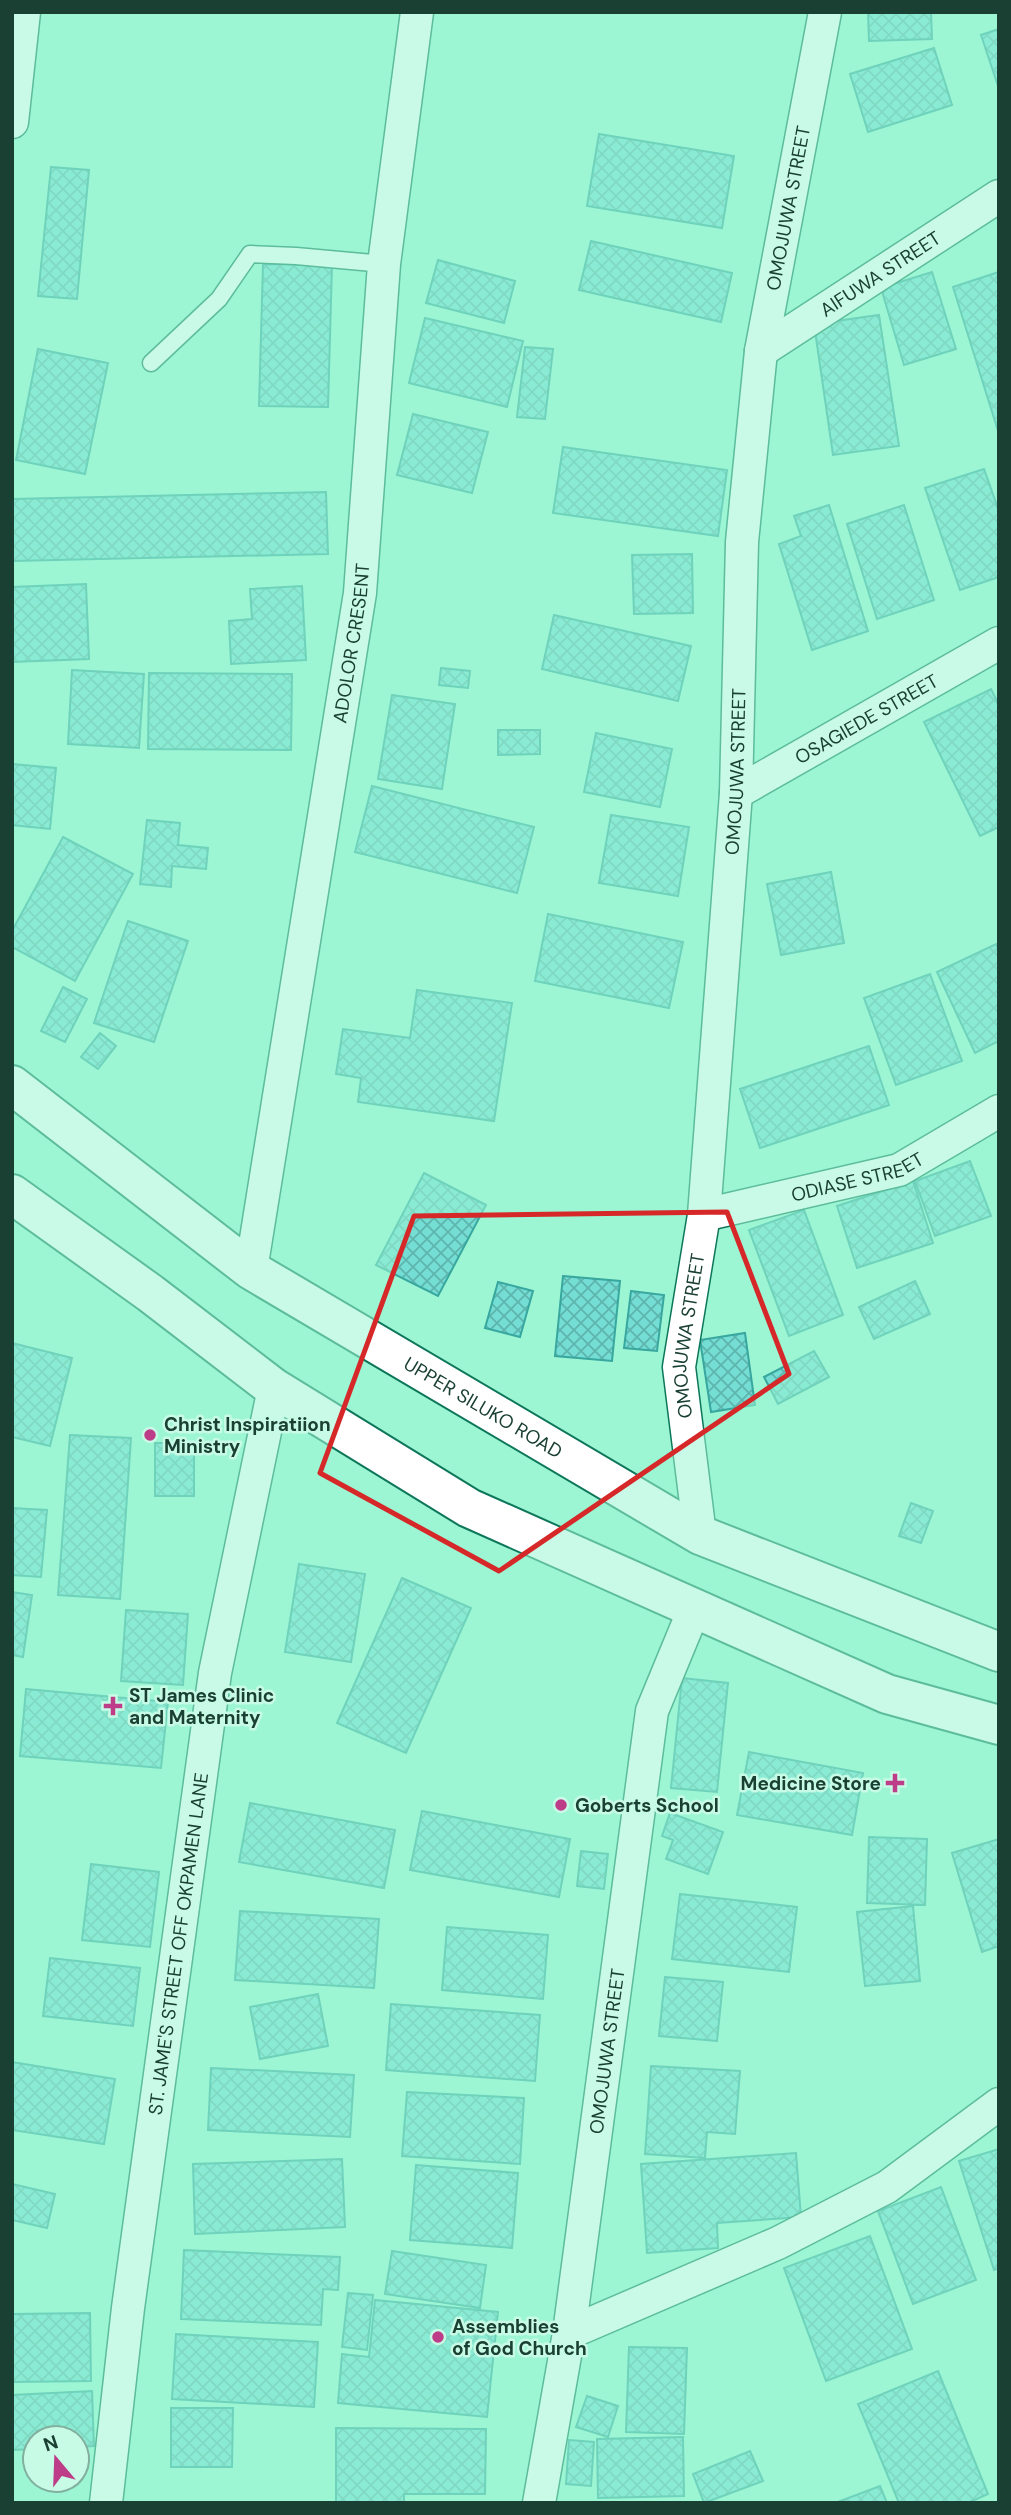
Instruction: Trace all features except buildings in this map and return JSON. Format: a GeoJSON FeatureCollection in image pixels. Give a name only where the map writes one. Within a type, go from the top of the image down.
{"type":"FeatureCollection","features":[{"type":"Feature","properties":{"kind":"main road","name":"UPPER SILUKO ROAD"},"geometry":{"type":"LineString","coordinates":[[12,1085],[251,1270],[700,1535],[999,1652]]}},
{"type":"Feature","properties":{"kind":"main road"},"geometry":{"type":"LineString","coordinates":[[12,1194],[150,1293],[275,1388],[469,1508],[887,1694],[999,1725]]}},
{"type":"Feature","properties":{"kind":"street"},"geometry":{"type":"LineString","coordinates":[[12,122],[24,12]]}},
{"type":"Feature","properties":{"kind":"street","name":"ADOLOR CRESENT"},"geometry":{"type":"LineString","coordinates":[[251,1270],[360,593],[384,264],[416,12]]}},
{"type":"Feature","properties":{"kind":"street","name":"OMOJUWA STREET"},"geometry":{"type":"LineString","coordinates":[[700,1535],[679,1367],[704,1215],[736,793],[742,542],[761,351],[825,12]]}},
{"type":"Feature","properties":{"kind":"street","name":"AIFUWA STREET"},"geometry":{"type":"LineString","coordinates":[[761,351],[999,196]]}},
{"type":"Feature","properties":{"kind":"street","name":"OSAGIEDE STREET"},"geometry":{"type":"LineString","coordinates":[[736,793],[999,643]]}},
{"type":"Feature","properties":{"kind":"street","name":"ODIASE STREET"},"geometry":{"type":"LineString","coordinates":[[704,1215],[899,1170],[999,1111]]}},
{"type":"Feature","properties":{"kind":"street","name":"ST. JAME'S STREET OFF OKPAMEN LANE"},"geometry":{"type":"LineString","coordinates":[[106,2503],[130,2294],[215,1673],[275,1388]]}},
{"type":"Feature","properties":{"kind":"street","name":"OMOJUWA STREET"},"geometry":{"type":"LineString","coordinates":[[539,2503],[569,2333],[652,1712],[695,1607]]}},
{"type":"Feature","properties":{"kind":"street"},"geometry":{"type":"LineString","coordinates":[[569,2333],[778,2243],[887,2187],[999,2104]]}},
{"type":"Feature","properties":{"kind":"lane"},"geometry":{"type":"LineString","coordinates":[[151,363],[219,299],[250,254],[384,264]]}},
{"type":"Feature","properties":{"kind":"highlighted area"},"geometry":{"type":"Polygon","coordinates":[[[727,1212],[789,1374],[499,1571],[320,1473],[414,1216],[727,1212]]]}},
{"type":"Feature","properties":{"kind":"place","name":"Christ Inspiratiion Ministry"},"geometry":{"type":"Point","coordinates":[150,1435]}},
{"type":"Feature","properties":{"kind":"place","name":"ST James Clinic and Maternity"},"geometry":{"type":"Point","coordinates":[113,1706]}},
{"type":"Feature","properties":{"kind":"place","name":"Medicine Store"},"geometry":{"type":"Point","coordinates":[895,1783]}},
{"type":"Feature","properties":{"kind":"place","name":"Goberts School"},"geometry":{"type":"Point","coordinates":[561,1805]}},
{"type":"Feature","properties":{"kind":"place","name":"Assemblies of God Church"},"geometry":{"type":"Point","coordinates":[438,2337]}}]}
